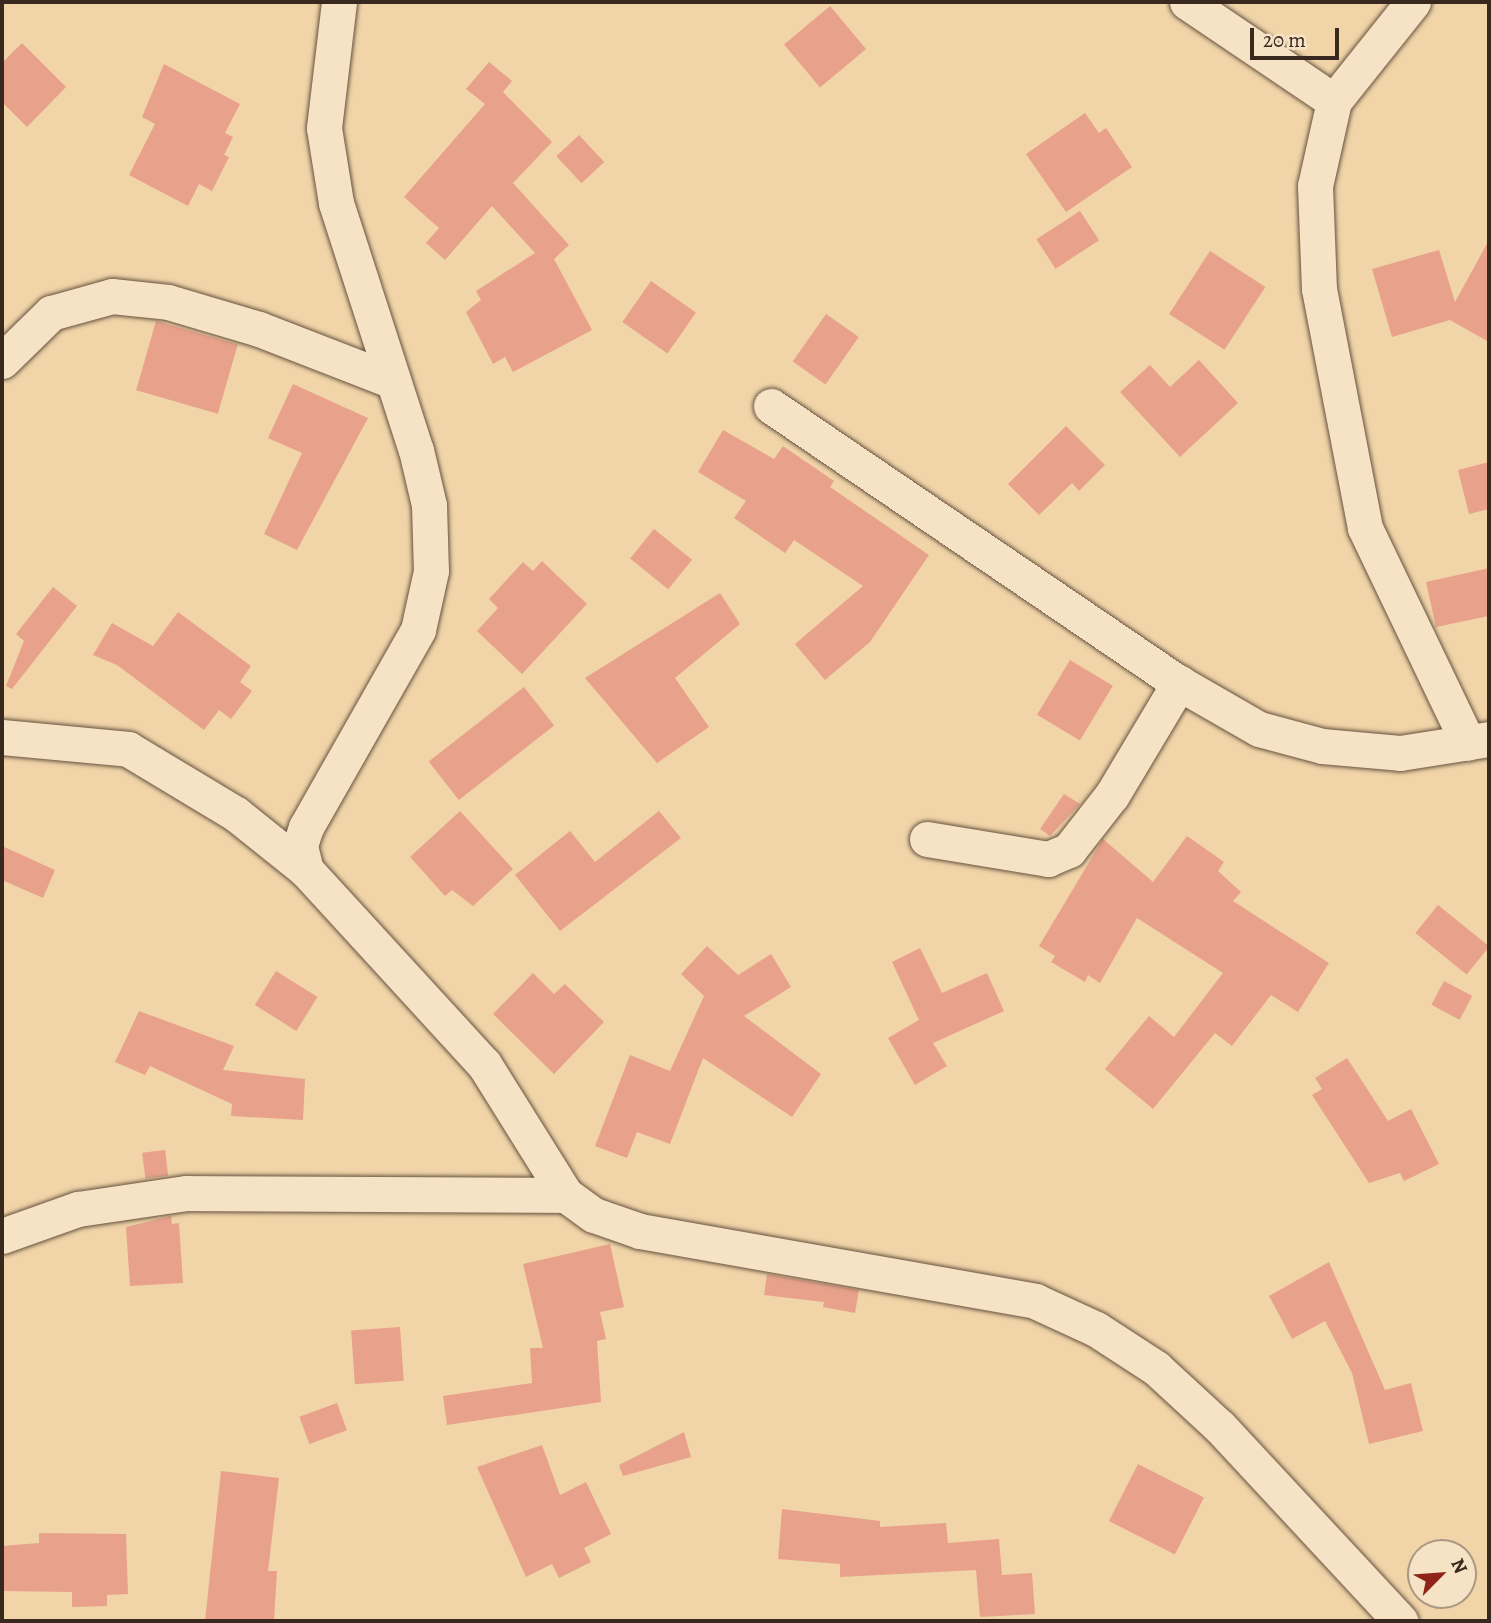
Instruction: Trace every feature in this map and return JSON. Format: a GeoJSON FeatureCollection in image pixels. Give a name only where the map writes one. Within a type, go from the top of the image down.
{"type":"FeatureCollection","features":[{"type":"Feature","properties":{"kind":"street"},"geometry":{"type":"LineString","coordinates":[[306,870],[300,846],[306,827],[418,630],[431,571],[429,505],[336,203],[324,128],[339,2]]}},
{"type":"Feature","properties":{"kind":"street"},"geometry":{"type":"LineString","coordinates":[[1186,2],[1334,101]]}},
{"type":"Feature","properties":{"kind":"street"},"geometry":{"type":"LineString","coordinates":[[771,406],[1179,683],[1259,729],[1322,746],[1400,753],[1479,741],[1365,528],[1319,289],[1315,186],[1334,101],[1413,2]]}},
{"type":"Feature","properties":{"kind":"street"},"geometry":{"type":"LineString","coordinates":[[2,361],[51,313],[112,296],[168,302],[259,329],[393,381]]}},
{"type":"Feature","properties":{"kind":"street"},"geometry":{"type":"LineString","coordinates":[[927,839],[1048,859],[1069,850],[1112,795],[1179,683]]}},
{"type":"Feature","properties":{"kind":"street"},"geometry":{"type":"LineString","coordinates":[[2,737],[128,749],[236,814],[306,870],[484,1064],[566,1195],[594,1215],[640,1231],[1035,1301],[1096,1329],[1156,1368],[1220,1427],[1400,1621]]}},
{"type":"Feature","properties":{"kind":"street"},"geometry":{"type":"LineString","coordinates":[[2,1237],[78,1209],[187,1193],[566,1195]]}},
{"type":"Feature","properties":{"kind":"building"},"geometry":{"type":"Polygon","coordinates":[[[830,6],[866,49],[820,87],[784,45],[830,6]]]}},
{"type":"Feature","properties":{"kind":"building"},"geometry":{"type":"Polygon","coordinates":[[[22,43],[66,87],[27,127],[2,102],[2,63],[22,43]]]}},
{"type":"Feature","properties":{"kind":"building"},"geometry":{"type":"Polygon","coordinates":[[[489,62],[512,81],[503,92],[552,142],[513,183],[569,245],[554,259],[592,330],[513,372],[505,357],[493,364],[466,312],[481,300],[476,291],[535,253],[492,206],[445,260],[426,243],[439,228],[404,197],[485,104],[466,89],[489,62]]]}},
{"type":"Feature","properties":{"kind":"building"},"geometry":{"type":"Polygon","coordinates":[[[164,64],[240,104],[225,133],[233,137],[224,155],[229,157],[212,191],[199,184],[188,206],[129,175],[155,124],[142,117],[164,64]]]}},
{"type":"Feature","properties":{"kind":"building"},"geometry":{"type":"Polygon","coordinates":[[[1085,113],[1099,133],[1106,128],[1132,167],[1066,212],[1026,154],[1085,113]]]}},
{"type":"Feature","properties":{"kind":"building"},"geometry":{"type":"Polygon","coordinates":[[[579,135],[604,162],[582,183],[556,156],[579,135]]]}},
{"type":"Feature","properties":{"kind":"building"},"geometry":{"type":"Polygon","coordinates":[[[1080,211],[1099,240],[1055,269],[1036,239],[1080,211]]]}},
{"type":"Feature","properties":{"kind":"building"},"geometry":{"type":"Polygon","coordinates":[[[1489,240],[1489,342],[1450,320],[1392,337],[1372,269],[1439,250],[1455,302],[1489,240]]]}},
{"type":"Feature","properties":{"kind":"building"},"geometry":{"type":"Polygon","coordinates":[[[1210,251],[1265,287],[1225,350],[1169,314],[1210,251]]]}},
{"type":"Feature","properties":{"kind":"building"},"geometry":{"type":"Polygon","coordinates":[[[651,281],[696,313],[667,354],[622,322],[651,281]]]}},
{"type":"Feature","properties":{"kind":"building"},"geometry":{"type":"Polygon","coordinates":[[[826,314],[859,337],[825,384],[793,362],[826,314]]]}},
{"type":"Feature","properties":{"kind":"building"},"geometry":{"type":"Polygon","coordinates":[[[156,321],[238,344],[218,414],[136,390],[156,321]]]}},
{"type":"Feature","properties":{"kind":"building"},"geometry":{"type":"Polygon","coordinates":[[[1199,360],[1238,403],[1180,457],[1120,392],[1150,365],[1170,387],[1199,360]]]}},
{"type":"Feature","properties":{"kind":"building"},"geometry":{"type":"Polygon","coordinates":[[[293,384],[368,418],[297,550],[264,534],[302,453],[268,438],[293,384]]]}},
{"type":"Feature","properties":{"kind":"building"},"geometry":{"type":"Polygon","coordinates":[[[1066,426],[1105,465],[1079,491],[1072,483],[1039,515],[1008,484],[1066,426]]]}},
{"type":"Feature","properties":{"kind":"building"},"geometry":{"type":"Polygon","coordinates":[[[723,430],[774,459],[783,446],[834,481],[830,487],[929,555],[870,642],[825,680],[795,644],[863,586],[794,540],[785,553],[734,518],[746,501],[698,472],[723,430]]]}},
{"type":"Feature","properties":{"kind":"building"},"geometry":{"type":"Polygon","coordinates":[[[1489,462],[1489,509],[1469,514],[1458,470],[1489,462]]]}},
{"type":"Feature","properties":{"kind":"building"},"geometry":{"type":"Polygon","coordinates":[[[654,529],[692,560],[668,589],[630,559],[654,529]]]}},
{"type":"Feature","properties":{"kind":"building"},"geometry":{"type":"Polygon","coordinates":[[[542,561],[587,604],[522,674],[477,631],[498,608],[489,599],[523,562],[533,571],[542,561]]]}},
{"type":"Feature","properties":{"kind":"building"},"geometry":{"type":"Polygon","coordinates":[[[1489,568],[1489,616],[1436,627],[1426,582],[1489,568]]]}},
{"type":"Feature","properties":{"kind":"building"},"geometry":{"type":"Polygon","coordinates":[[[53,587],[77,606],[12,689],[6,686],[24,641],[16,634],[53,587]]]}},
{"type":"Feature","properties":{"kind":"building"},"geometry":{"type":"Polygon","coordinates":[[[720,593],[740,624],[675,678],[709,727],[657,763],[585,678],[720,593]]]}},
{"type":"Feature","properties":{"kind":"building"},"geometry":{"type":"Polygon","coordinates":[[[178,612],[251,666],[240,682],[252,691],[231,719],[219,710],[204,730],[117,665],[93,655],[112,623],[153,646],[178,612]]]}},
{"type":"Feature","properties":{"kind":"building"},"geometry":{"type":"Polygon","coordinates":[[[1070,660],[1113,686],[1080,741],[1037,715],[1070,660]]]}},
{"type":"Feature","properties":{"kind":"building"},"geometry":{"type":"Polygon","coordinates":[[[524,687],[554,726],[459,800],[429,761],[524,687]]]}},
{"type":"Feature","properties":{"kind":"building"},"geometry":{"type":"Polygon","coordinates":[[[1064,794],[1080,804],[1050,836],[1040,829],[1064,794]]]}},
{"type":"Feature","properties":{"kind":"building"},"geometry":{"type":"Polygon","coordinates":[[[460,811],[513,869],[473,906],[452,890],[445,896],[410,857],[460,811]]]}},
{"type":"Feature","properties":{"kind":"building"},"geometry":{"type":"Polygon","coordinates":[[[659,811],[681,838],[560,931],[515,875],[570,831],[595,862],[659,811]]]}},
{"type":"Feature","properties":{"kind":"building"},"geometry":{"type":"Polygon","coordinates":[[[1187,836],[1224,862],[1218,871],[1241,892],[1233,901],[1329,963],[1298,1012],[1271,995],[1232,1046],[1215,1033],[1153,1109],[1105,1069],[1149,1016],[1174,1037],[1223,973],[1137,918],[1100,983],[1088,975],[1085,982],[1051,962],[1055,956],[1039,946],[1103,839],[1153,882],[1187,836]]]}},
{"type":"Feature","properties":{"kind":"building"},"geometry":{"type":"Polygon","coordinates":[[[2,846],[55,870],[43,898],[2,880],[2,846]]]}},
{"type":"Feature","properties":{"kind":"building"},"geometry":{"type":"Polygon","coordinates":[[[1438,905],[1489,946],[1467,975],[1415,933],[1438,905]]]}},
{"type":"Feature","properties":{"kind":"building"},"geometry":{"type":"Polygon","coordinates":[[[707,946],[738,975],[771,954],[791,987],[744,1016],[821,1074],[792,1117],[703,1058],[670,1144],[637,1132],[627,1158],[595,1146],[630,1055],[670,1071],[704,996],[681,974],[707,946]]]}},
{"type":"Feature","properties":{"kind":"building"},"geometry":{"type":"Polygon","coordinates":[[[920,948],[942,993],[987,973],[1004,1011],[933,1043],[947,1066],[915,1085],[888,1038],[919,1020],[892,962],[920,948]]]}},
{"type":"Feature","properties":{"kind":"building"},"geometry":{"type":"Polygon","coordinates":[[[276,971],[318,997],[296,1031],[255,1005],[276,971]]]}},
{"type":"Feature","properties":{"kind":"building"},"geometry":{"type":"Polygon","coordinates":[[[533,973],[554,994],[565,984],[604,1022],[554,1074],[493,1014],[533,973]]]}},
{"type":"Feature","properties":{"kind":"building"},"geometry":{"type":"Polygon","coordinates":[[[1444,981],[1472,996],[1460,1020],[1431,1005],[1444,981]]]}},
{"type":"Feature","properties":{"kind":"building"},"geometry":{"type":"Polygon","coordinates":[[[139,1011],[234,1046],[223,1070],[305,1079],[303,1120],[231,1116],[232,1104],[150,1066],[145,1075],[115,1062],[139,1011]]]}},
{"type":"Feature","properties":{"kind":"building"},"geometry":{"type":"Polygon","coordinates":[[[1347,1058],[1388,1121],[1411,1109],[1439,1164],[1404,1181],[1400,1173],[1369,1183],[1312,1095],[1322,1089],[1315,1078],[1347,1058]]]}},
{"type":"Feature","properties":{"kind":"building"},"geometry":{"type":"Polygon","coordinates":[[[165,1150],[168,1176],[145,1179],[142,1153],[165,1150]]]}},
{"type":"Feature","properties":{"kind":"building"},"geometry":{"type":"Polygon","coordinates":[[[171,1216],[172,1224],[179,1223],[183,1283],[130,1286],[126,1227],[171,1216]]]}},
{"type":"Feature","properties":{"kind":"building"},"geometry":{"type":"Polygon","coordinates":[[[610,1244],[624,1307],[600,1312],[606,1339],[597,1341],[601,1402],[447,1425],[443,1396],[532,1383],[530,1348],[543,1348],[523,1264],[610,1244]]]}},
{"type":"Feature","properties":{"kind":"building"},"geometry":{"type":"Polygon","coordinates":[[[1329,1262],[1385,1390],[1411,1383],[1423,1431],[1369,1444],[1352,1373],[1325,1321],[1292,1339],[1269,1296],[1329,1262]]]}},
{"type":"Feature","properties":{"kind":"building"},"geometry":{"type":"Polygon","coordinates":[[[767,1274],[859,1290],[855,1313],[823,1307],[824,1302],[764,1295],[767,1274]]]}},
{"type":"Feature","properties":{"kind":"building"},"geometry":{"type":"Polygon","coordinates":[[[400,1327],[404,1381],[355,1384],[351,1330],[400,1327]]]}},
{"type":"Feature","properties":{"kind":"building"},"geometry":{"type":"Polygon","coordinates":[[[337,1403],[347,1430],[309,1444],[299,1417],[337,1403]]]}},
{"type":"Feature","properties":{"kind":"building"},"geometry":{"type":"Polygon","coordinates":[[[684,1432],[691,1457],[623,1476],[619,1465],[684,1432]]]}},
{"type":"Feature","properties":{"kind":"building"},"geometry":{"type":"Polygon","coordinates":[[[542,1445],[560,1495],[586,1482],[611,1534],[584,1548],[591,1562],[559,1578],[552,1564],[526,1577],[477,1467],[542,1445]]]}},
{"type":"Feature","properties":{"kind":"building"},"geometry":{"type":"Polygon","coordinates":[[[1138,1464],[1204,1498],[1175,1555],[1109,1521],[1138,1464]]]}},
{"type":"Feature","properties":{"kind":"building"},"geometry":{"type":"Polygon","coordinates":[[[221,1471],[279,1478],[268,1571],[277,1571],[274,1621],[205,1621],[221,1471]]]}},
{"type":"Feature","properties":{"kind":"building"},"geometry":{"type":"Polygon","coordinates":[[[782,1509],[880,1521],[880,1527],[946,1523],[948,1543],[999,1539],[1002,1575],[1032,1573],[1035,1614],[980,1617],[976,1570],[840,1577],[840,1564],[778,1559],[782,1509]]]}},
{"type":"Feature","properties":{"kind":"building"},"geometry":{"type":"Polygon","coordinates":[[[39,1533],[126,1534],[128,1594],[107,1595],[107,1606],[72,1607],[72,1592],[2,1591],[2,1546],[39,1543],[39,1533]]]}}]}
